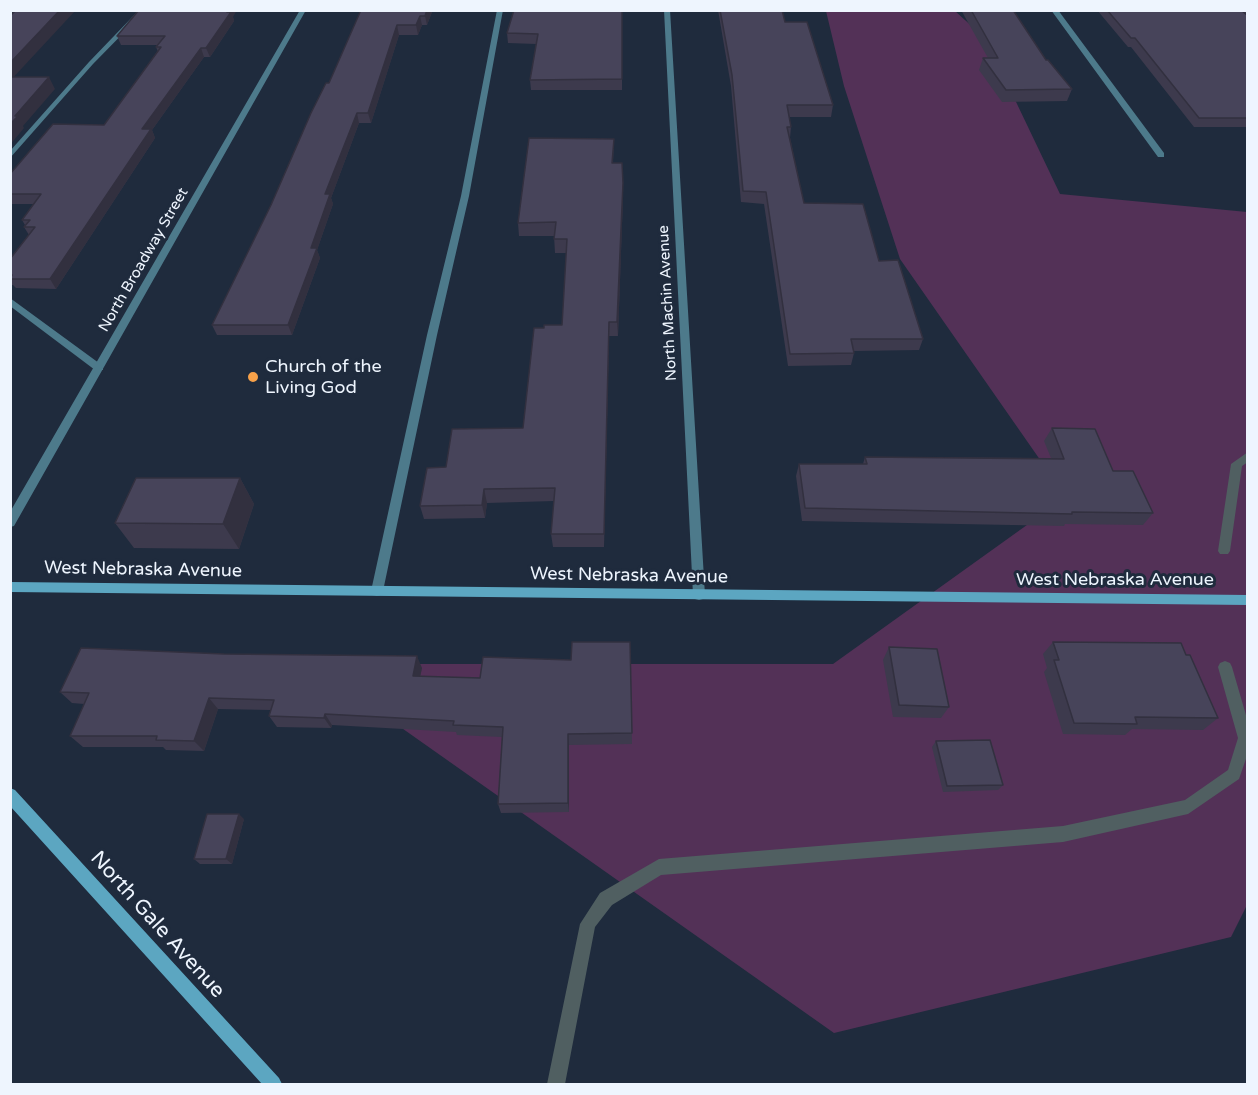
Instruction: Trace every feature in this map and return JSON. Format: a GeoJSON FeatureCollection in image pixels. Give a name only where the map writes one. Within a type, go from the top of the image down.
{"type":"FeatureCollection","features":[{"type":"Feature","properties":{"kind":"street"},"geometry":{"type":"LineString","coordinates":[[10,156],[91,63],[144,10]]}},
{"type":"Feature","properties":{"kind":"street","name":"North Broadway Street"},"geometry":{"type":"LineString","coordinates":[[10,524],[303,10]]}},
{"type":"Feature","properties":{"kind":"street"},"geometry":{"type":"LineString","coordinates":[[377,591],[432,335],[465,196],[500,10]]}},
{"type":"Feature","properties":{"kind":"street","name":"North Machin Avenue"},"geometry":{"type":"LineString","coordinates":[[667,10],[699,595]]}},
{"type":"Feature","properties":{"kind":"street"},"geometry":{"type":"LineString","coordinates":[[1054,10],[1161,155]]}},
{"type":"Feature","properties":{"kind":"street"},"geometry":{"type":"LineString","coordinates":[[10,301],[99,368]]}},
{"type":"Feature","properties":{"kind":"street","name":"West Nebraska Avenue"},"geometry":{"type":"LineString","coordinates":[[10,587],[1248,600]]}},
{"type":"Feature","properties":{"kind":"street","name":"North Gale Avenue"},"geometry":{"type":"LineString","coordinates":[[10,795],[273,1084]]}},
{"type":"Feature","properties":{"kind":"shaded area"},"geometry":{"type":"Polygon","coordinates":[[[826,11],[955,11],[986,39],[1060,194],[1247,212],[1248,903],[1231,937],[834,1033],[311,664],[833,664],[1066,497],[900,259],[844,86],[826,11]]]}},
{"type":"Feature","properties":{"kind":"building"},"geometry":{"type":"Polygon","coordinates":[[[16,10],[60,10],[10,63],[10,16],[16,10]]]}},
{"type":"Feature","properties":{"kind":"building"},"geometry":{"type":"Polygon","coordinates":[[[139,10],[228,10],[227,12],[231,12],[206,48],[201,48],[142,129],[151,129],[50,279],[10,279],[12,275],[10,275],[10,259],[35,227],[24,227],[30,220],[22,220],[41,194],[10,194],[10,174],[53,124],[104,125],[161,47],[156,47],[165,36],[117,36],[139,10]]]}},
{"type":"Feature","properties":{"kind":"building"},"geometry":{"type":"Polygon","coordinates":[[[361,10],[427,10],[425,16],[420,16],[416,25],[397,25],[368,113],[357,113],[325,194],[330,194],[311,248],[317,248],[288,325],[212,325],[271,205],[311,113],[326,83],[329,83],[361,10]]]}},
{"type":"Feature","properties":{"kind":"building"},"geometry":{"type":"Polygon","coordinates":[[[514,10],[622,10],[622,79],[530,80],[538,34],[507,33],[514,10]]]}},
{"type":"Feature","properties":{"kind":"building"},"geometry":{"type":"Polygon","coordinates":[[[720,10],[782,10],[785,22],[807,22],[833,105],[787,105],[791,127],[787,127],[804,203],[863,204],[879,261],[898,260],[923,339],[851,339],[854,353],[790,354],[766,192],[743,191],[732,75],[720,10]]]}},
{"type":"Feature","properties":{"kind":"building"},"geometry":{"type":"Polygon","coordinates":[[[971,10],[1013,10],[1046,60],[1072,89],[1006,90],[983,58],[998,58],[971,10]]]}},
{"type":"Feature","properties":{"kind":"building"},"geometry":{"type":"Polygon","coordinates":[[[1107,10],[1248,10],[1242,11],[1248,16],[1248,118],[1199,118],[1135,38],[1131,38],[1107,10]]]}},
{"type":"Feature","properties":{"kind":"building"},"geometry":{"type":"Polygon","coordinates":[[[10,77],[49,77],[10,124],[10,77]]]}},
{"type":"Feature","properties":{"kind":"building"},"geometry":{"type":"Polygon","coordinates":[[[529,138],[614,139],[612,163],[622,163],[617,322],[609,322],[604,534],[551,534],[555,488],[484,489],[482,505],[420,506],[427,468],[446,467],[452,429],[523,428],[534,328],[544,328],[544,325],[562,325],[567,239],[554,239],[556,222],[518,223],[529,138]]]}},
{"type":"Feature","properties":{"kind":"building"},"geometry":{"type":"Polygon","coordinates":[[[1052,428],[1095,429],[1113,471],[1133,471],[1153,513],[1072,512],[1072,514],[805,508],[799,464],[867,464],[865,457],[1064,459],[1052,428]]]}},
{"type":"Feature","properties":{"kind":"building"},"geometry":{"type":"Polygon","coordinates":[[[136,478],[240,478],[223,524],[115,523],[136,478]]]}},
{"type":"Feature","properties":{"kind":"building"},"geometry":{"type":"Polygon","coordinates":[[[572,642],[630,642],[632,733],[568,734],[568,803],[498,804],[503,727],[453,725],[454,721],[325,714],[324,718],[269,716],[274,700],[209,698],[194,741],[156,740],[157,736],[70,736],[89,693],[60,692],[81,648],[224,654],[417,656],[413,676],[480,678],[483,657],[571,660],[572,642]]]}},
{"type":"Feature","properties":{"kind":"building"},"geometry":{"type":"Polygon","coordinates":[[[1053,642],[1181,643],[1186,655],[1190,655],[1218,718],[1135,717],[1137,724],[1074,723],[1054,660],[1059,660],[1053,642]]]}},
{"type":"Feature","properties":{"kind":"building"},"geometry":{"type":"Polygon","coordinates":[[[889,647],[937,649],[949,707],[899,705],[889,647]]]}},
{"type":"Feature","properties":{"kind":"building"},"geometry":{"type":"Polygon","coordinates":[[[990,740],[1003,785],[947,786],[936,741],[990,740]]]}},
{"type":"Feature","properties":{"kind":"building"},"geometry":{"type":"Polygon","coordinates":[[[207,814],[239,814],[226,859],[194,859],[207,814]]]}},
{"type":"Feature","properties":{"kind":"waterway"},"geometry":{"type":"LineString","coordinates":[[1224,551],[1237,464],[1248,456]]}},
{"type":"Feature","properties":{"kind":"waterway"},"geometry":{"type":"LineString","coordinates":[[556,1084],[588,924],[606,899],[659,867],[1063,834],[1188,807],[1234,774],[1245,738],[1225,667]]}},
{"type":"Feature","properties":{"kind":"place","name":"Church of the Living God"},"geometry":{"type":"Point","coordinates":[253,377]}}]}
